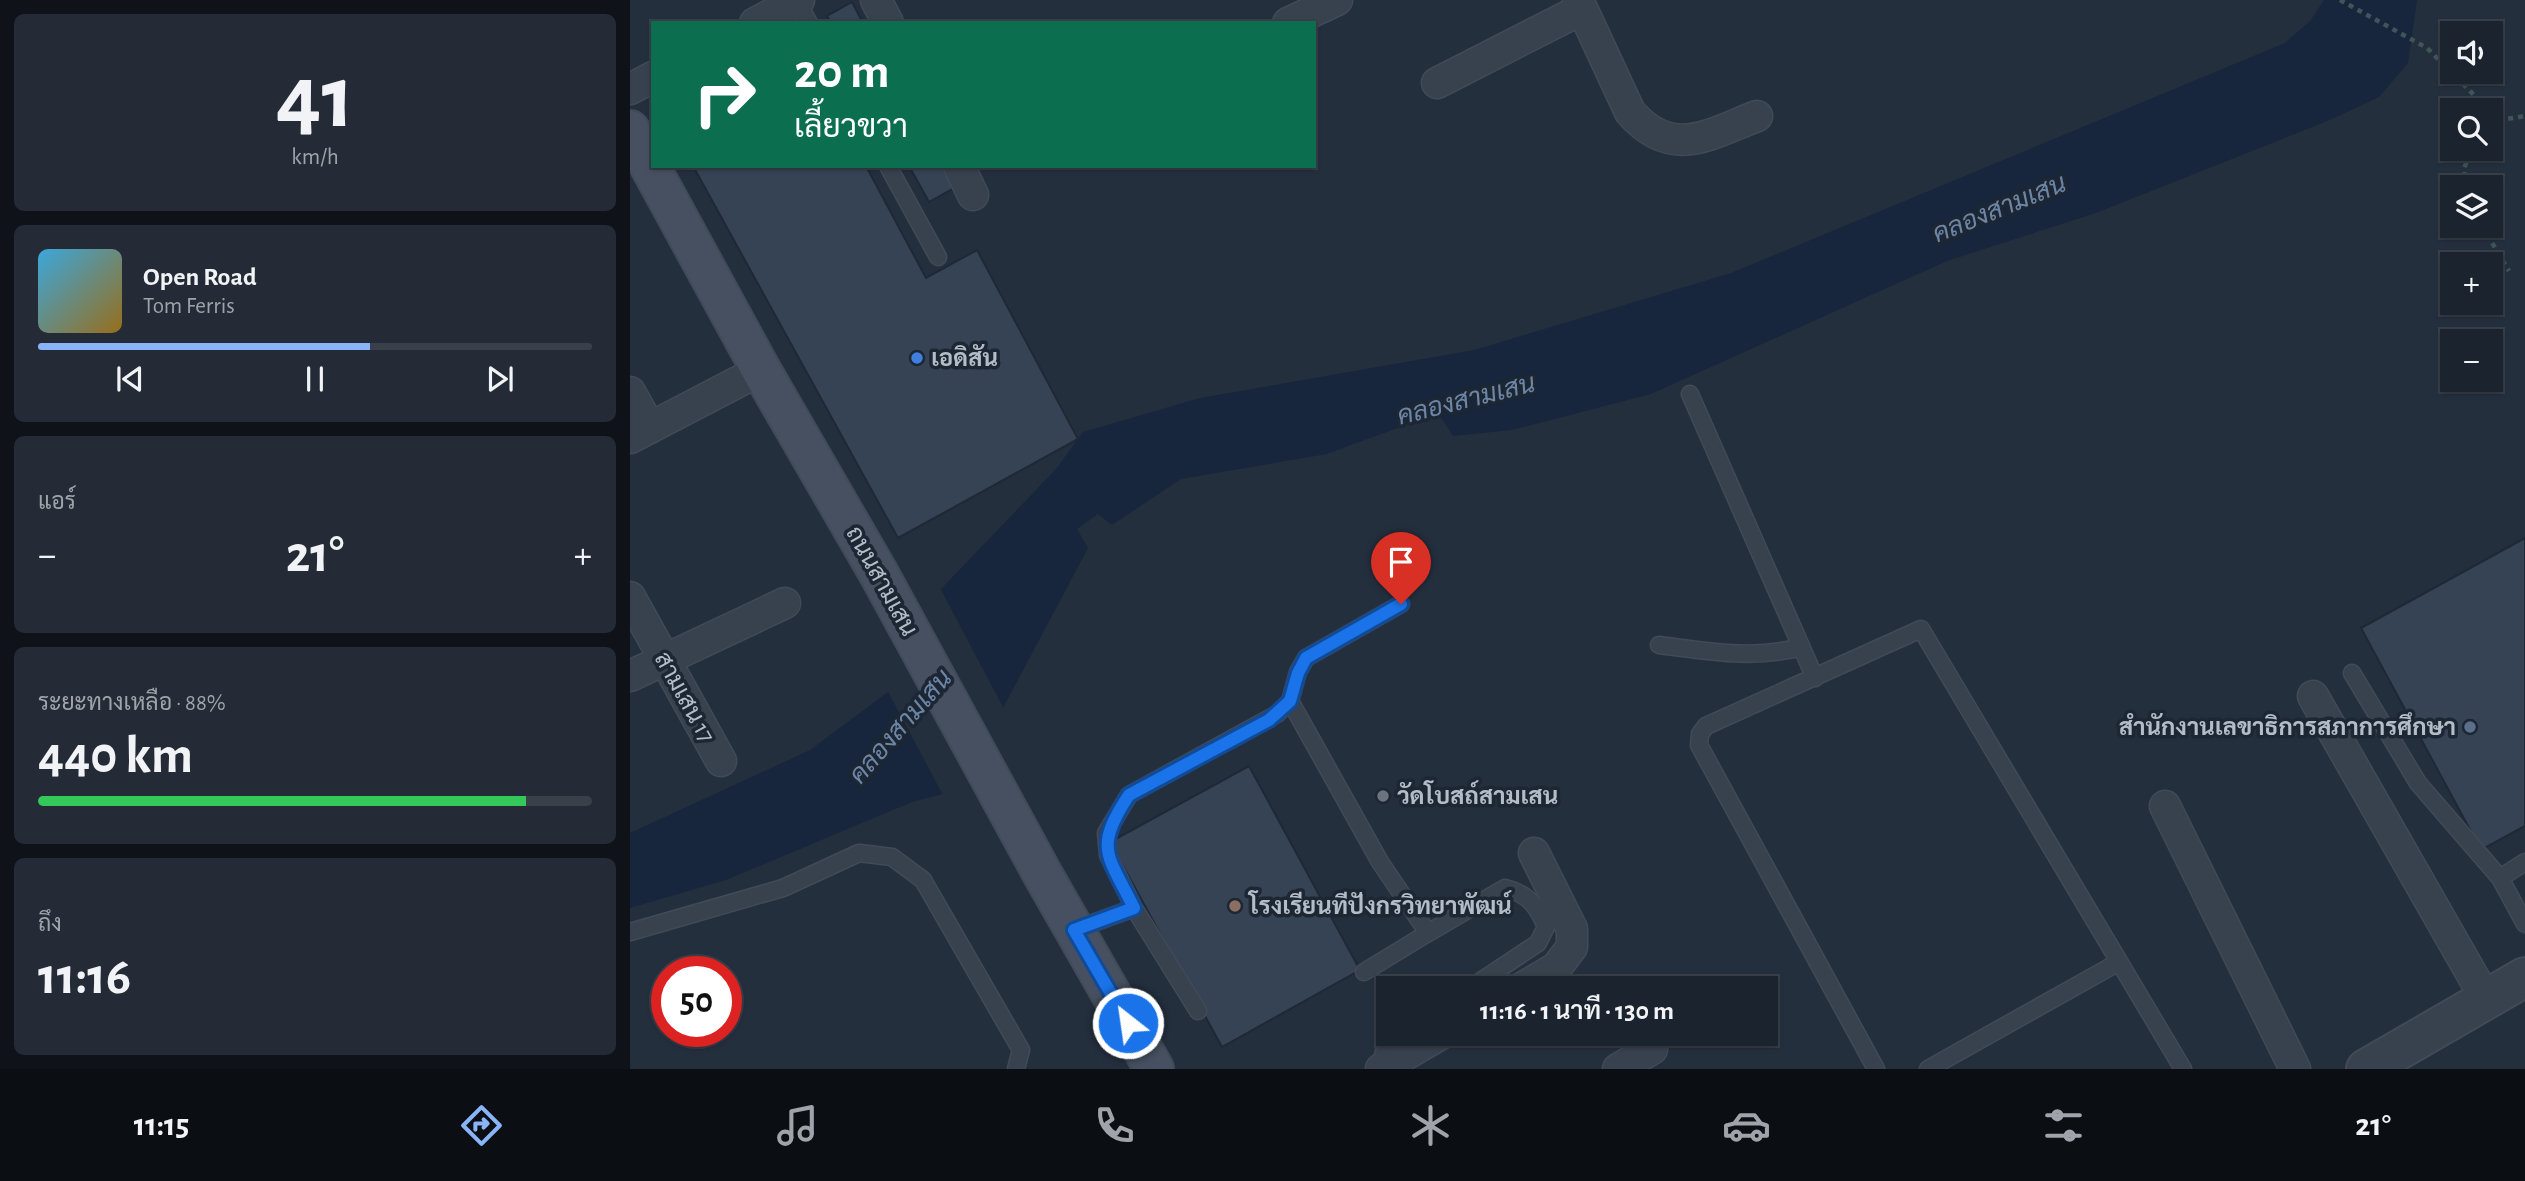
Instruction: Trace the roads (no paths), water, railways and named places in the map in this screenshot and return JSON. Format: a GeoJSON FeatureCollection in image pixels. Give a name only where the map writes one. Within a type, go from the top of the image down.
{"type":"FeatureCollection","features":[{"type":"Feature","properties":{"kind":"main road","name":"ถนนสามเสน"},"geometry":{"type":"LineString","coordinates":[[630,130],[761,370],[879,574],[1074,930],[1154,1069]]}},
{"type":"Feature","properties":{"kind":"street"},"geometry":{"type":"LineString","coordinates":[[759,21],[798,0]]}},
{"type":"Feature","properties":{"kind":"street"},"geometry":{"type":"LineString","coordinates":[[876,0],[887,21]]}},
{"type":"Feature","properties":{"kind":"street"},"geometry":{"type":"LineString","coordinates":[[1292,21],[1337,0]]}},
{"type":"Feature","properties":{"kind":"street"},"geometry":{"type":"LineString","coordinates":[[1437,83],[1580,4],[1630,112],[1643,127],[1666,138],[1690,142],[1757,116]]}},
{"type":"Feature","properties":{"kind":"street"},"geometry":{"type":"LineString","coordinates":[[630,89],[651,78]]}},
{"type":"Feature","properties":{"kind":"street"},"geometry":{"type":"LineString","coordinates":[[960,168],[973,195]]}},
{"type":"Feature","properties":{"kind":"street"},"geometry":{"type":"LineString","coordinates":[[630,392],[640,433],[761,370]]}},
{"type":"Feature","properties":{"kind":"street","name":"สามเสน 17"},"geometry":{"type":"LineString","coordinates":[[630,597],[721,761]]}},
{"type":"Feature","properties":{"kind":"street"},"geometry":{"type":"LineString","coordinates":[[630,676],[785,603]]}},
{"type":"Feature","properties":{"kind":"street"},"geometry":{"type":"LineString","coordinates":[[2313,696],[2486,999]]}},
{"type":"Feature","properties":{"kind":"street"},"geometry":{"type":"LineString","coordinates":[[2165,806],[2295,1069]]}},
{"type":"Feature","properties":{"kind":"street"},"geometry":{"type":"LineString","coordinates":[[1534,853],[1572,929],[1572,947],[1556,968],[1542,976]]}},
{"type":"Feature","properties":{"kind":"street"},"geometry":{"type":"LineString","coordinates":[[2366,1069],[2525,976]]}},
{"type":"Feature","properties":{"kind":"street"},"geometry":{"type":"LineString","coordinates":[[1383,1068],[1421,1046]]}},
{"type":"Feature","properties":{"kind":"street"},"geometry":{"type":"LineString","coordinates":[[1618,1069],[1652,1049]]}},
{"type":"Feature","properties":{"kind":"lane"},"geometry":{"type":"LineString","coordinates":[[798,0],[808,21]]}},
{"type":"Feature","properties":{"kind":"lane"},"geometry":{"type":"LineString","coordinates":[[889,168],[938,257]]}},
{"type":"Feature","properties":{"kind":"lane"},"geometry":{"type":"LineString","coordinates":[[1690,394],[1815,678]]}},
{"type":"Feature","properties":{"kind":"lane"},"geometry":{"type":"LineString","coordinates":[[1198,1011],[1134,908],[1108,855],[1106,833],[1129,795],[1269,720],[1290,701],[1298,673],[1306,658],[1401,604]]}},
{"type":"Feature","properties":{"kind":"lane"},"geometry":{"type":"LineString","coordinates":[[1876,1069],[1699,745],[1699,734],[1706,726],[1921,629],[2183,1069]]}},
{"type":"Feature","properties":{"kind":"lane"},"geometry":{"type":"LineString","coordinates":[[1659,645],[1734,654],[1773,655],[1801,647]]}},
{"type":"Feature","properties":{"kind":"lane"},"geometry":{"type":"LineString","coordinates":[[2352,673],[2418,783],[2500,878],[2525,924]]}},
{"type":"Feature","properties":{"kind":"lane"},"geometry":{"type":"LineString","coordinates":[[1290,701],[1380,862],[1428,933]]}},
{"type":"Feature","properties":{"kind":"lane"},"geometry":{"type":"LineString","coordinates":[[630,932],[783,888],[859,853],[892,857],[923,880],[1021,1050],[1016,1069]]}},
{"type":"Feature","properties":{"kind":"lane"},"geometry":{"type":"LineString","coordinates":[[2500,878],[2525,862]]}},
{"type":"Feature","properties":{"kind":"lane"},"geometry":{"type":"LineString","coordinates":[[1364,972],[1505,888],[1522,892],[1538,907],[1546,927],[1538,943],[1488,976]]}},
{"type":"Feature","properties":{"kind":"lane"},"geometry":{"type":"LineString","coordinates":[[1074,930],[1134,908]]}},
{"type":"Feature","properties":{"kind":"lane"},"geometry":{"type":"LineString","coordinates":[[1928,1069],[2119,961]]}},
{"type":"Feature","properties":{"kind":"lane"},"geometry":{"type":"LineString","coordinates":[[1383,1068],[1382,1059],[1386,1046]]}},
{"type":"Feature","properties":{"kind":"water","name":"คลองสามเสน"},"geometry":{"type":"Polygon","coordinates":[[[2324,0],[2417,0],[2408,63],[2379,97],[2330,120],[2096,213],[1947,261],[1651,394],[1512,430],[1453,436],[1438,413],[1327,454],[1181,479],[1112,525],[1098,514],[1077,529],[1088,548],[1003,708],[951,792],[912,802],[726,880],[630,908],[630,833],[810,750],[888,692],[941,589],[1056,469],[1083,432],[1200,398],[1474,350],[1731,273],[2285,43],[2310,21],[2324,0]]]}},
{"type":"Feature","properties":{"kind":"place","name":"เอดิสัน"},"geometry":{"type":"Point","coordinates":[917,358]}},
{"type":"Feature","properties":{"kind":"place","name":"สำนักงานเลขาธิการสภาการศึกษา"},"geometry":{"type":"Point","coordinates":[2470,727]}},
{"type":"Feature","properties":{"kind":"place","name":"วัดโบสถ์สามเสน"},"geometry":{"type":"Point","coordinates":[1383,796]}},
{"type":"Feature","properties":{"kind":"place","name":"โรงเรียนทีปังกรวิทยาพัฒน์"},"geometry":{"type":"Point","coordinates":[1235,906]}}]}
